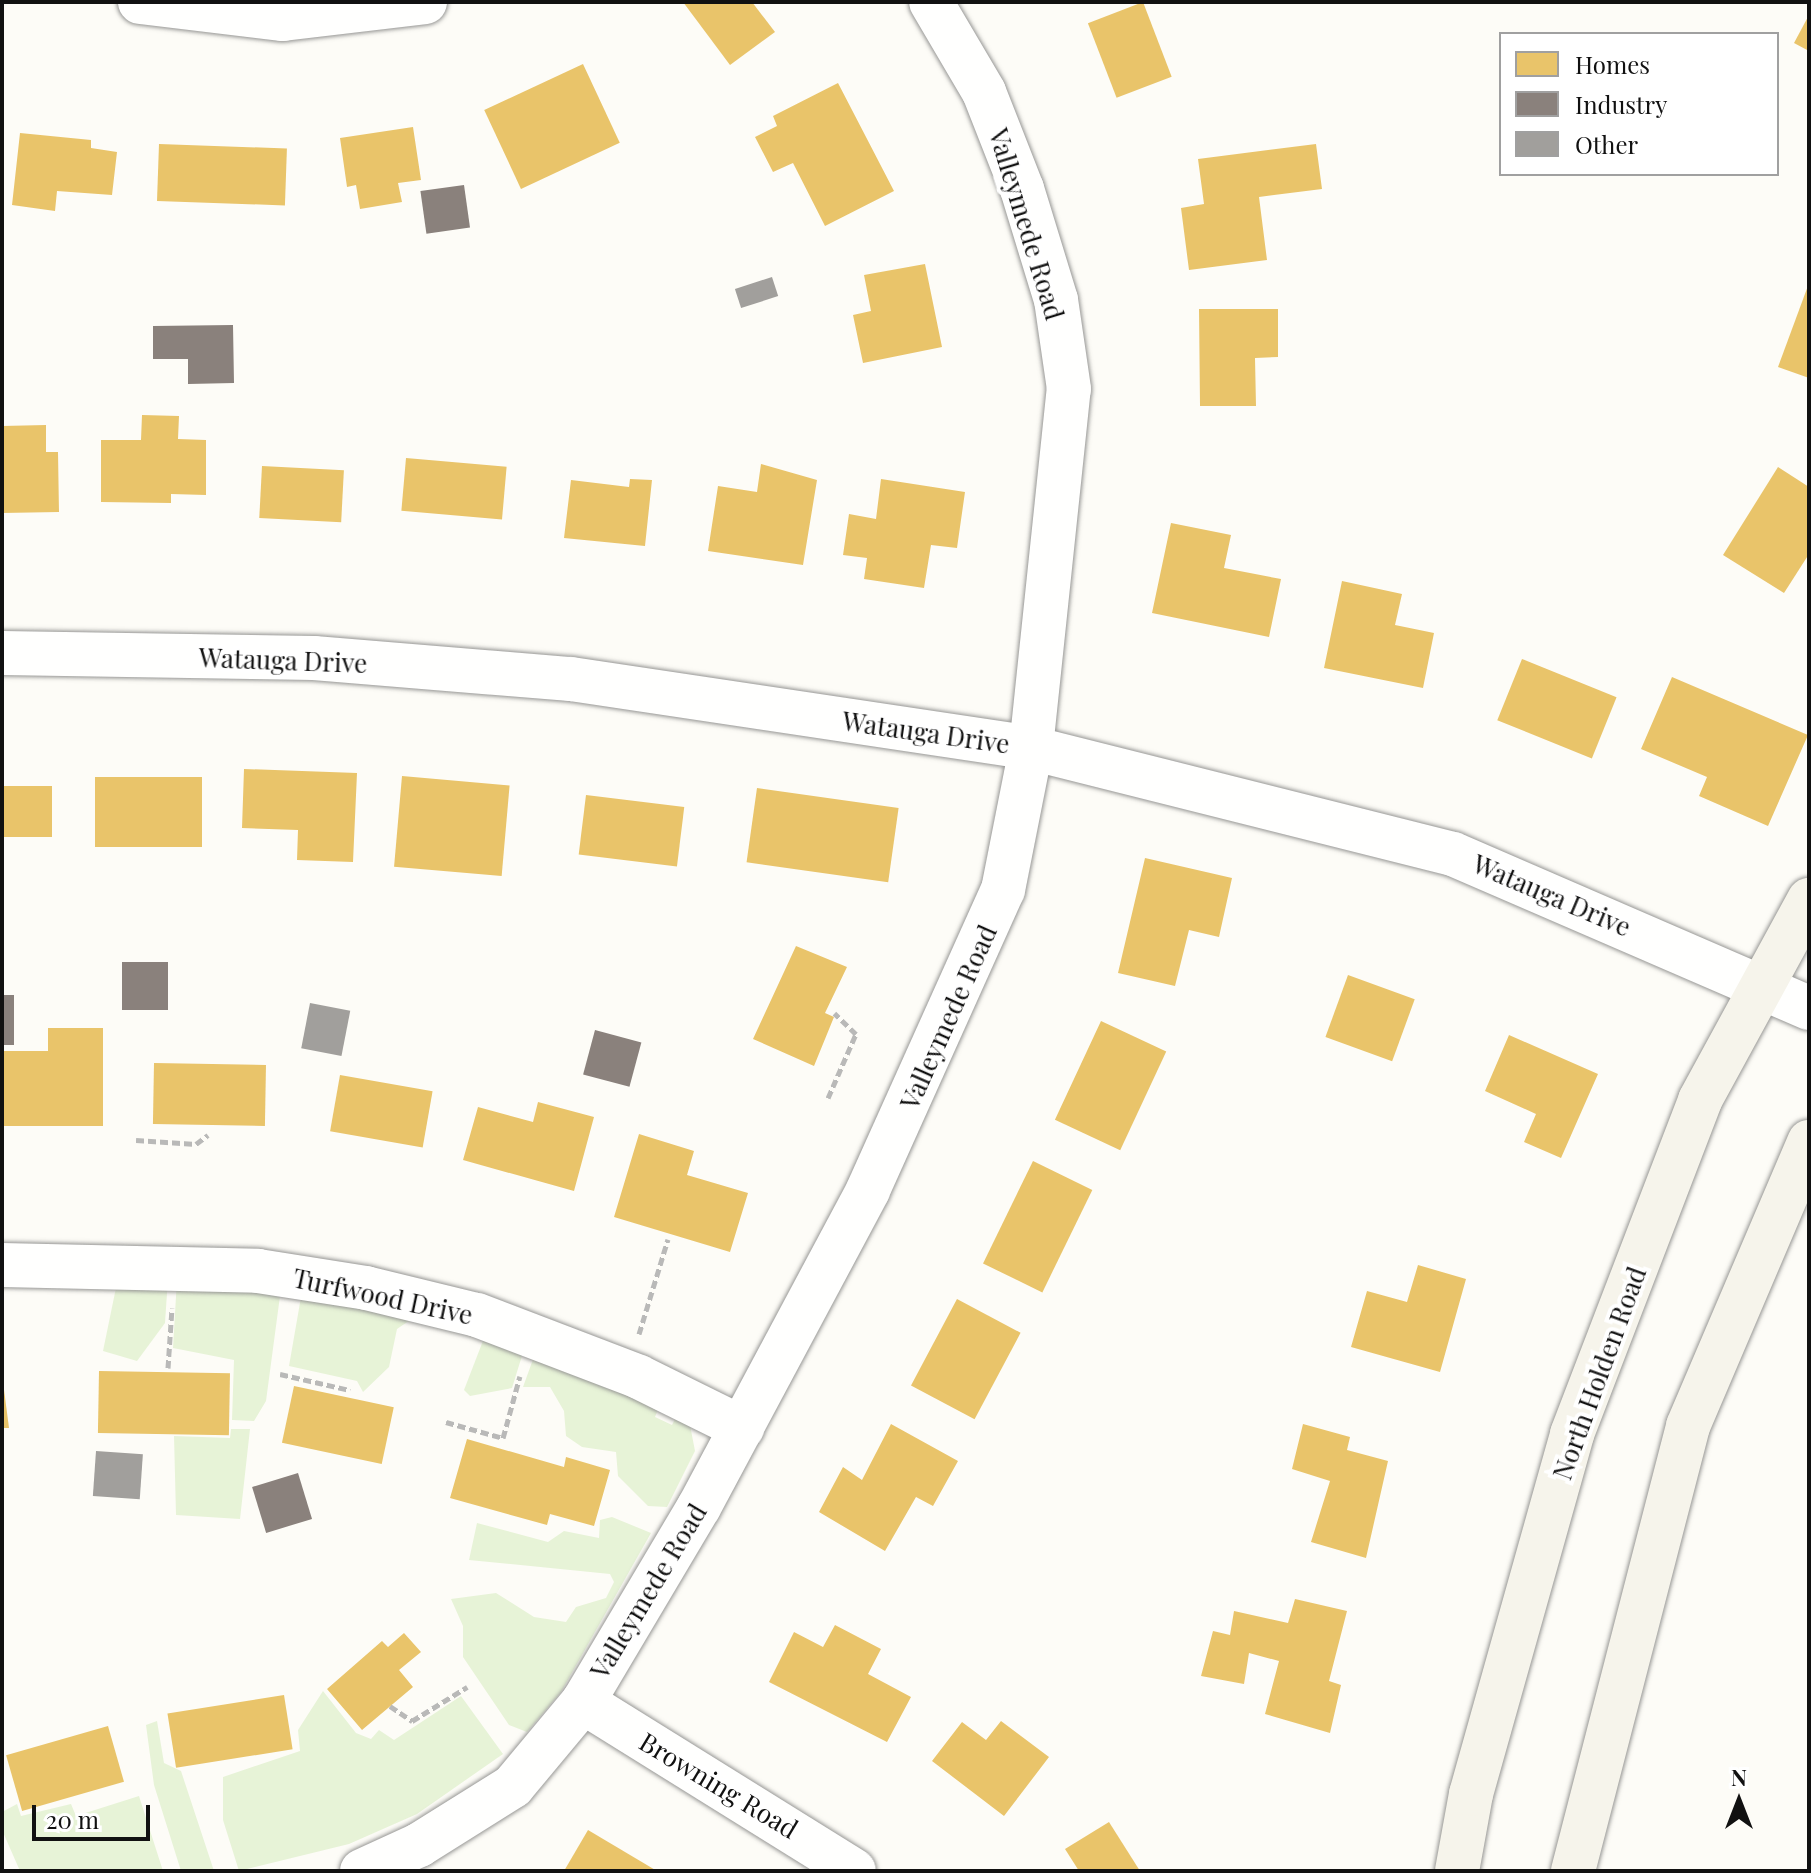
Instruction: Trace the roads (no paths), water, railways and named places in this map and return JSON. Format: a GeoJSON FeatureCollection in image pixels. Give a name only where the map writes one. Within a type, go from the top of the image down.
{"type":"FeatureCollection","features":[{"type":"Feature","properties":{"kind":"main road","name":"North Holden Road"},"geometry":{"type":"LineString","coordinates":[[1457,1871],[1471,1794],[1572,1434],[1700,1100],[1809,900]]}},
{"type":"Feature","properties":{"kind":"main road"},"geometry":{"type":"LineString","coordinates":[[1573,1871],[1688,1426],[1809,1142]]}},
{"type":"Feature","properties":{"kind":"street"},"geometry":{"type":"LineString","coordinates":[[140,2],[283,19],[425,2]]}},
{"type":"Feature","properties":{"kind":"street","name":"Valleymede Road"},"geometry":{"type":"LineString","coordinates":[[362,1871],[513,1786],[583,1702],[742,1428],[922,1084],[1003,890],[1031,748],[1069,389],[1056,300],[1022,189],[984,92],[931,2]]}},
{"type":"Feature","properties":{"kind":"street","name":"Watauga Drive"},"geometry":{"type":"LineString","coordinates":[[2,653],[314,658],[571,679],[1031,748],[1453,854],[1809,1008]]}},
{"type":"Feature","properties":{"kind":"street","name":"Turfwood Drive"},"geometry":{"type":"LineString","coordinates":[[2,1265],[258,1271],[366,1288],[532,1336],[628,1373],[742,1428]]}},
{"type":"Feature","properties":{"kind":"street","name":"Browning Road"},"geometry":{"type":"LineString","coordinates":[[583,1702],[854,1871]]}}]}
